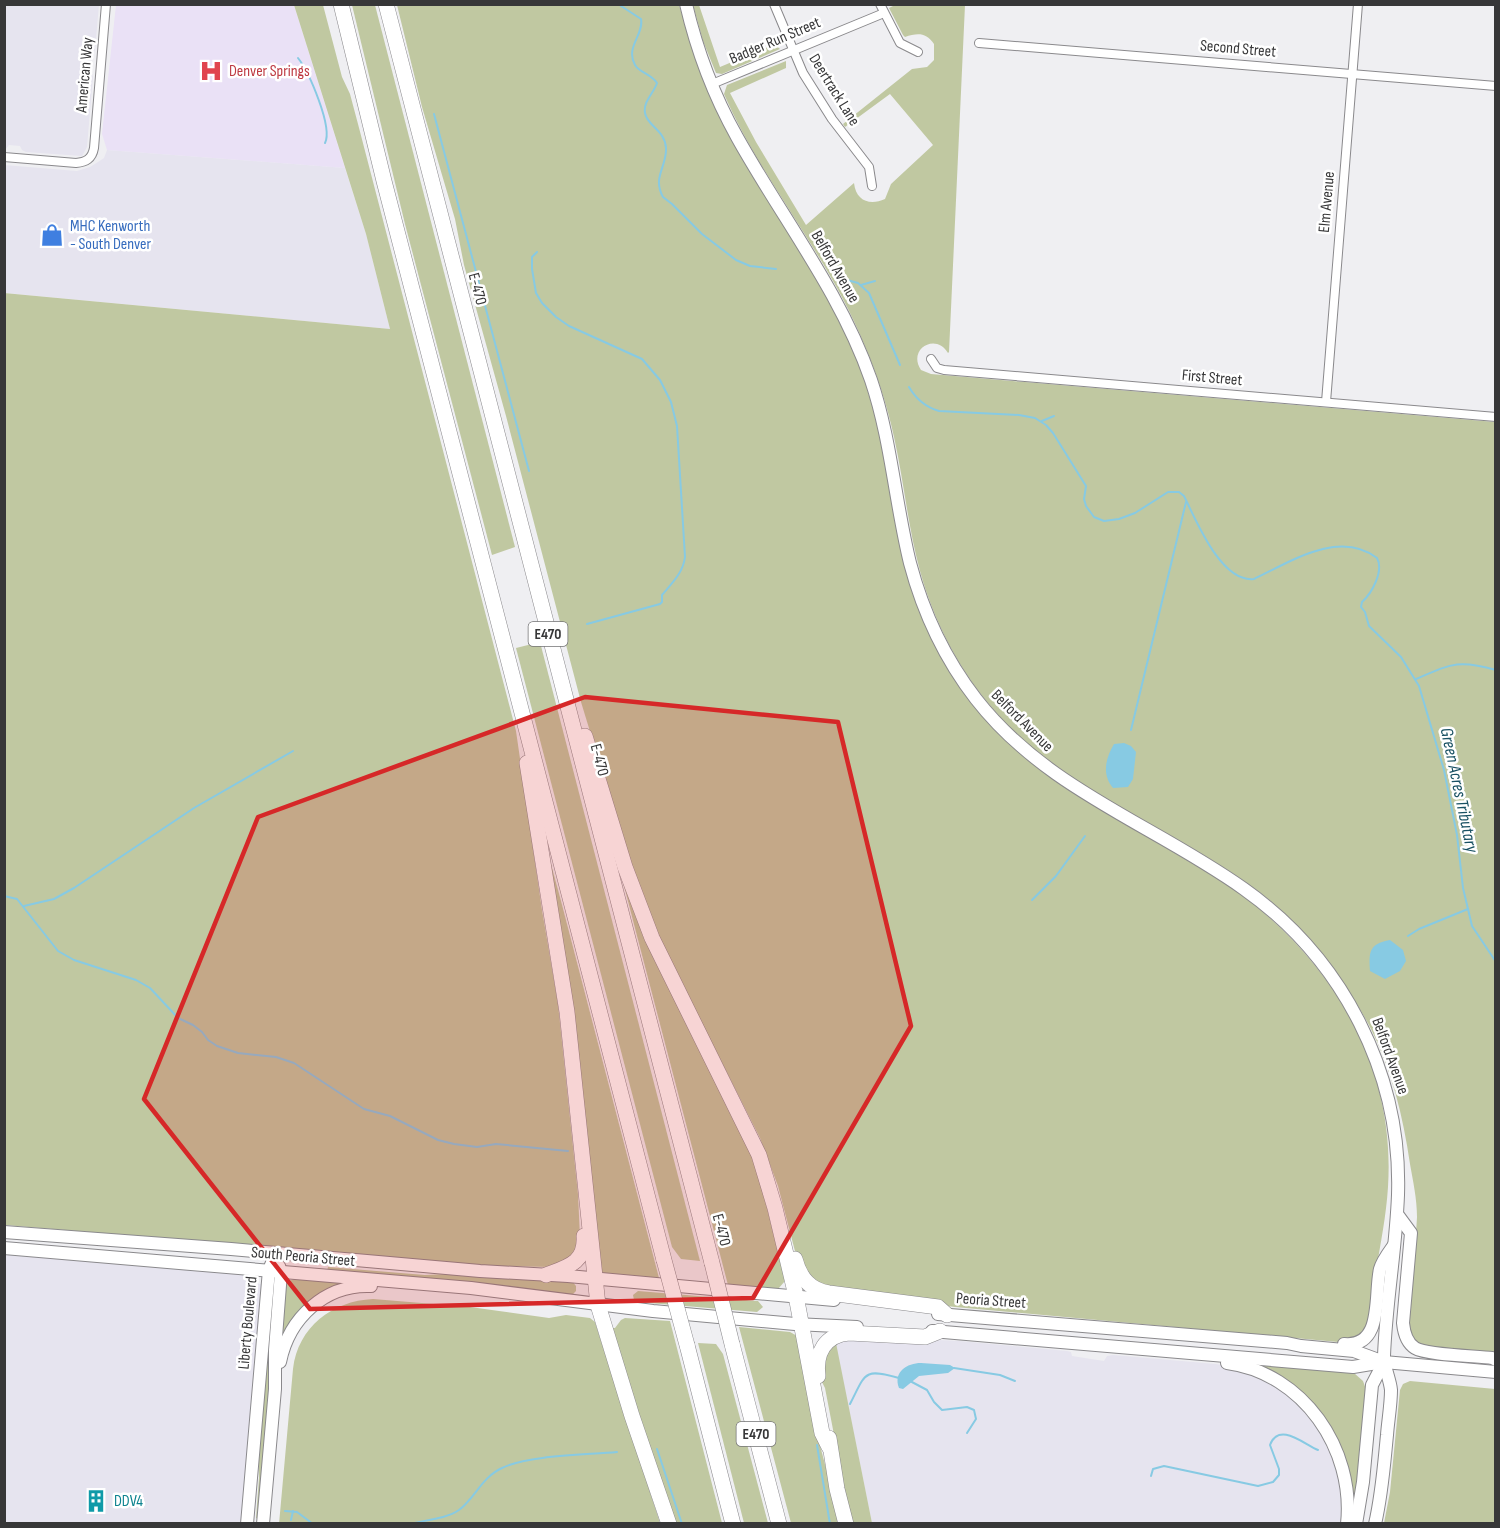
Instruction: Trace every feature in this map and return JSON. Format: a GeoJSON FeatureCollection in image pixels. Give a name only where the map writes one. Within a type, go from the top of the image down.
{"type":"FeatureCollection","features":[{"type":"Feature","properties":{"kind":"highway","name":"E470"},"geometry":{"type":"LineString","coordinates":[[341,4],[384,182],[733,1524]]}},
{"type":"Feature","properties":{"kind":"highway","name":"E-470"},"geometry":{"type":"LineString","coordinates":[[386,4],[779,1524]]}},
{"type":"Feature","properties":{"kind":"highway"},"geometry":{"type":"LineString","coordinates":[[552,649],[569,683],[625,867],[644,918],[753,1140],[775,1208],[796,1296],[822,1433],[829,1447]]}},
{"type":"Feature","properties":{"kind":"highway"},"geometry":{"type":"LineString","coordinates":[[516,688],[567,1012],[598,1305],[667,1524]]}},
{"type":"Feature","properties":{"kind":"highway"},"geometry":{"type":"LineString","coordinates":[[546,1275],[572,1264],[582,1253],[584,1240],[582,1218],[586,1204]]}},
{"type":"Feature","properties":{"kind":"highway"},"geometry":{"type":"LineString","coordinates":[[775,1208],[788,1232],[798,1271],[813,1288],[825,1293],[938,1307],[947,1315]]}},
{"type":"Feature","properties":{"kind":"highway"},"geometry":{"type":"LineString","coordinates":[[846,1524],[829,1447],[817,1367],[819,1354],[827,1342],[835,1336],[846,1333],[925,1336],[940,1331]]}},
{"type":"Feature","properties":{"kind":"highway"},"geometry":{"type":"LineString","coordinates":[[837,1489],[841,1524]]}},
{"type":"Feature","properties":{"kind":"main road","name":"Belford Avenue"},"geometry":{"type":"LineString","coordinates":[[686,4],[695,39],[712,84],[740,142],[825,279],[856,342],[884,424],[908,551],[917,585],[930,622],[952,663],[987,711],[1017,744],[1040,763],[1071,785],[1243,888],[1278,916],[1318,958],[1341,989],[1362,1025],[1387,1089],[1397,1147],[1397,1214],[1384,1362],[1391,1389],[1382,1489],[1376,1524]]}},
{"type":"Feature","properties":{"kind":"main road"},"geometry":{"type":"LineString","coordinates":[[1397,1214],[1411,1233],[1403,1323],[1409,1342],[1424,1352],[1496,1360]]}},
{"type":"Feature","properties":{"kind":"main road","name":"South Peoria Street"},"geometry":{"type":"LineString","coordinates":[[4,1232],[594,1278]]}},
{"type":"Feature","properties":{"kind":"main road"},"geometry":{"type":"LineString","coordinates":[[1287,1343],[1302,1340],[1353,1345],[1366,1338],[1375,1321],[1380,1266],[1395,1244]]}},
{"type":"Feature","properties":{"kind":"main road","name":"South Peoria Street"},"geometry":{"type":"LineString","coordinates":[[4,1248],[477,1289],[598,1305]]}},
{"type":"Feature","properties":{"kind":"main road","name":"Liberty Boulevard"},"geometry":{"type":"LineString","coordinates":[[247,1524],[276,1253]]}},
{"type":"Feature","properties":{"kind":"main road","name":"Liberty Boulevard"},"geometry":{"type":"LineString","coordinates":[[263,1524],[275,1389],[275,1271]]}},
{"type":"Feature","properties":{"kind":"main road","name":"Peoria Street"},"geometry":{"type":"LineString","coordinates":[[594,1278],[796,1296],[947,1315],[1287,1343],[1301,1347],[1354,1351],[1384,1362]]}},
{"type":"Feature","properties":{"kind":"main road"},"geometry":{"type":"LineString","coordinates":[[275,1389],[280,1360],[288,1336],[297,1321],[308,1310],[324,1297],[340,1290],[360,1286],[387,1287],[403,1282]]}},
{"type":"Feature","properties":{"kind":"main road","name":"Peoria Street"},"geometry":{"type":"LineString","coordinates":[[598,1305],[802,1325],[940,1331],[1353,1367],[1384,1362],[1496,1372]]}},
{"type":"Feature","properties":{"kind":"main road"},"geometry":{"type":"LineString","coordinates":[[1165,1350],[1178,1358],[1230,1363],[1251,1368],[1281,1383],[1304,1401],[1320,1421],[1338,1454],[1347,1485],[1347,1524]]}},
{"type":"Feature","properties":{"kind":"main road","name":"Belford Avenue"},"geometry":{"type":"LineString","coordinates":[[1356,1524],[1362,1488],[1372,1385],[1384,1362]]}},
{"type":"Feature","properties":{"kind":"street","name":"American Way"},"geometry":{"type":"LineString","coordinates":[[4,157],[82,163],[89,159],[94,148],[106,4]]}},
{"type":"Feature","properties":{"kind":"street","name":"Deertrack Lane"},"geometry":{"type":"LineString","coordinates":[[774,4],[807,79],[827,112],[869,167],[872,186]]}},
{"type":"Feature","properties":{"kind":"street","name":"Elm Avenue"},"geometry":{"type":"LineString","coordinates":[[1326,402],[1358,4]]}},
{"type":"Feature","properties":{"kind":"street","name":"Badger Run Street"},"geometry":{"type":"LineString","coordinates":[[712,84],[793,51],[882,9]]}},
{"type":"Feature","properties":{"kind":"street"},"geometry":{"type":"LineString","coordinates":[[882,9],[900,43],[918,52]]}},
{"type":"Feature","properties":{"kind":"street","name":"Second Street"},"geometry":{"type":"LineString","coordinates":[[978,43],[1496,86]]}},
{"type":"Feature","properties":{"kind":"street","name":"First Street"},"geometry":{"type":"LineString","coordinates":[[931,359],[936,367],[944,370],[1496,417]]}},
{"type":"Feature","properties":{"kind":"highlighted area"},"geometry":{"type":"Polygon","coordinates":[[[585,697],[838,722],[911,1026],[753,1298],[310,1309],[144,1099],[258,817],[585,697]]]}},
{"type":"Feature","properties":{"kind":"shaded area"},"geometry":{"type":"Polygon","coordinates":[[[4,5],[99,5],[95,50],[91,56],[90,70],[93,77],[87,147],[82,156],[26,152],[20,146],[9,145],[5,150],[4,5]]]}},
{"type":"Feature","properties":{"kind":"shaded area","name":"Denver Springs"},"geometry":{"type":"Polygon","coordinates":[[[116,5],[294,5],[345,168],[107,150],[102,134],[116,5]]]}},
{"type":"Feature","properties":{"kind":"shaded area"},"geometry":{"type":"Polygon","coordinates":[[[107,150],[345,168],[366,234],[390,329],[5,293],[4,165],[77,171],[90,167],[104,158],[107,150]]]}},
{"type":"Feature","properties":{"kind":"shaded area"},"geometry":{"type":"Polygon","coordinates":[[[4,1253],[243,1273],[243,1276],[251,1277],[253,1280],[258,1280],[258,1284],[262,1284],[242,1523],[5,1523],[4,1253]]]}},
{"type":"Feature","properties":{"kind":"shaded area"},"geometry":{"type":"Polygon","coordinates":[[[853,1336],[960,1341],[1067,1351],[1071,1352],[1072,1356],[1104,1361],[1107,1356],[1113,1355],[1237,1368],[1288,1393],[1319,1426],[1340,1471],[1344,1523],[872,1523],[836,1346],[836,1340],[853,1336]]]}},
{"type":"Feature","properties":{"kind":"green space"},"geometry":{"type":"Polygon","coordinates":[[[897,4],[965,5],[949,352],[937,344],[925,346],[920,350],[918,356],[921,370],[931,374],[1495,422],[1495,1357],[1424,1349],[1415,1344],[1408,1319],[1417,1210],[1404,1128],[1396,1094],[1378,1043],[1359,1007],[1334,969],[1290,918],[1255,889],[1188,846],[1085,786],[1052,764],[1022,739],[981,695],[959,662],[940,627],[920,571],[891,425],[869,355],[832,280],[757,158],[724,94],[727,85],[786,61],[786,68],[730,93],[756,142],[806,225],[854,183],[861,198],[869,202],[885,199],[891,184],[933,145],[890,94],[845,127],[843,124],[912,69],[927,67],[934,60],[934,44],[928,37],[921,34],[905,37],[903,35],[889,8],[897,4]]]}},
{"type":"Feature","properties":{"kind":"green space"},"geometry":{"type":"Polygon","coordinates":[[[294,5],[323,5],[342,77],[350,94],[358,124],[516,731],[558,1004],[578,1194],[580,1237],[576,1254],[553,1267],[495,1266],[5,1225],[4,293],[390,329],[366,234],[294,5]]]}},
{"type":"Feature","properties":{"kind":"green space"},"geometry":{"type":"Polygon","coordinates":[[[352,5],[375,5],[515,547],[492,555],[405,224],[352,5]]]}},
{"type":"Feature","properties":{"kind":"green space"},"geometry":{"type":"Polygon","coordinates":[[[397,5],[679,5],[698,65],[714,104],[824,289],[850,342],[862,372],[879,429],[900,541],[975,707],[1023,756],[1055,781],[1230,886],[1266,914],[1298,945],[1326,979],[1349,1016],[1368,1055],[1381,1097],[1388,1141],[1387,1198],[1372,1290],[1368,1331],[1349,1343],[955,1307],[830,1291],[810,1280],[796,1255],[778,1186],[760,1138],[651,922],[618,823],[581,702],[464,265],[455,219],[422,107],[397,5]]]}},
{"type":"Feature","properties":{"kind":"green space"},"geometry":{"type":"Polygon","coordinates":[[[693,5],[699,5],[720,67],[775,44],[780,49],[722,74],[716,73],[703,41],[693,5]]]}},
{"type":"Feature","properties":{"kind":"green space"},"geometry":{"type":"Polygon","coordinates":[[[540,642],[700,1261],[681,1259],[672,1247],[516,648],[540,642]]]}},
{"type":"Feature","properties":{"kind":"green space"},"geometry":{"type":"Polygon","coordinates":[[[548,853],[659,1278],[605,1274],[601,1271],[548,853]]]}},
{"type":"Feature","properties":{"kind":"green space"},"geometry":{"type":"Polygon","coordinates":[[[623,882],[744,1137],[759,1175],[785,1281],[778,1289],[728,1285],[623,882]]]}},
{"type":"Feature","properties":{"kind":"green space"},"geometry":{"type":"Polygon","coordinates":[[[328,1267],[425,1275],[448,1274],[572,1281],[576,1286],[576,1291],[571,1296],[327,1271],[328,1267]]]}},
{"type":"Feature","properties":{"kind":"green space"},"geometry":{"type":"Polygon","coordinates":[[[294,1279],[346,1283],[282,1339],[284,1289],[289,1281],[294,1279]]]}},
{"type":"Feature","properties":{"kind":"green space"},"geometry":{"type":"Polygon","coordinates":[[[638,1291],[758,1301],[763,1307],[757,1312],[637,1302],[633,1295],[638,1291]]]}},
{"type":"Feature","properties":{"kind":"green space"},"geometry":{"type":"Polygon","coordinates":[[[373,1299],[470,1307],[549,1318],[566,1315],[590,1318],[595,1322],[660,1523],[279,1524],[296,1354],[310,1329],[331,1311],[358,1301],[373,1299]]]}},
{"type":"Feature","properties":{"kind":"green space"},"geometry":{"type":"Polygon","coordinates":[[[271,1311],[273,1312],[270,1388],[258,1519],[256,1518],[259,1478],[258,1446],[271,1311]]]}},
{"type":"Feature","properties":{"kind":"green space"},"geometry":{"type":"Polygon","coordinates":[[[625,1318],[670,1321],[722,1523],[673,1523],[612,1328],[615,1328],[625,1318]]]}},
{"type":"Feature","properties":{"kind":"green space"},"geometry":{"type":"Polygon","coordinates":[[[739,1327],[790,1332],[799,1337],[818,1438],[838,1523],[791,1523],[739,1327]]]}},
{"type":"Feature","properties":{"kind":"green space"},"geometry":{"type":"Polygon","coordinates":[[[698,1343],[716,1344],[723,1354],[768,1523],[744,1523],[698,1343]]]}},
{"type":"Feature","properties":{"kind":"green space"},"geometry":{"type":"Polygon","coordinates":[[[836,1343],[872,1523],[851,1523],[825,1388],[821,1380],[821,1361],[836,1343]]]}},
{"type":"Feature","properties":{"kind":"green space"},"geometry":{"type":"Polygon","coordinates":[[[1261,1365],[1354,1373],[1363,1381],[1367,1392],[1355,1503],[1353,1503],[1335,1438],[1261,1365]]]}},
{"type":"Feature","properties":{"kind":"green space"},"geometry":{"type":"Polygon","coordinates":[[[1410,1381],[1495,1389],[1495,1523],[1384,1523],[1390,1492],[1400,1390],[1403,1384],[1410,1381]]]}},
{"type":"Feature","properties":{"kind":"water"},"geometry":{"type":"Polygon","coordinates":[[[1124,743],[1136,752],[1133,779],[1128,787],[1113,788],[1106,772],[1108,755],[1114,744],[1124,743]]]}},
{"type":"Feature","properties":{"kind":"water"},"geometry":{"type":"Polygon","coordinates":[[[1390,940],[1403,950],[1406,961],[1400,971],[1385,979],[1370,971],[1370,954],[1377,944],[1390,940]]]}},
{"type":"Feature","properties":{"kind":"water"},"geometry":{"type":"Polygon","coordinates":[[[921,1363],[950,1365],[955,1368],[948,1373],[919,1376],[903,1389],[899,1388],[900,1373],[906,1367],[921,1363]]]}},
{"type":"Feature","properties":{"kind":"waterway","name":"Green Acres Tributary"},"geometry":{"type":"LineString","coordinates":[[618,4],[641,19],[640,30],[633,47],[633,59],[637,68],[657,83],[646,105],[645,113],[665,142],[666,155],[659,178],[663,197],[702,234],[736,260],[750,266],[776,269]]}},
{"type":"Feature","properties":{"kind":"waterway"},"geometry":{"type":"LineString","coordinates":[[298,58],[308,75],[323,113],[327,135],[325,143]]}},
{"type":"Feature","properties":{"kind":"waterway"},"geometry":{"type":"LineString","coordinates":[[434,114],[529,471]]}},
{"type":"Feature","properties":{"kind":"waterway"},"geometry":{"type":"LineString","coordinates":[[537,252],[532,257],[532,269],[536,293],[542,303],[569,326],[642,359],[660,380],[671,402],[677,426],[685,557],[682,568],[662,595],[660,604],[587,624]]}},
{"type":"Feature","properties":{"kind":"waterway","name":"Green Acres Tributary"},"geometry":{"type":"LineString","coordinates":[[847,280],[858,283],[869,293],[900,365]]}},
{"type":"Feature","properties":{"kind":"waterway"},"geometry":{"type":"LineString","coordinates":[[861,285],[875,281]]}},
{"type":"Feature","properties":{"kind":"waterway","name":"Green Acres Tributary"},"geometry":{"type":"LineString","coordinates":[[909,387],[921,402],[939,411],[1019,415],[1035,418],[1046,425],[1086,486],[1084,499],[1086,506],[1094,517],[1104,521],[1119,519],[1135,513],[1168,492],[1179,492],[1184,496],[1211,548],[1231,571],[1242,578],[1254,579],[1299,557],[1331,547],[1362,550],[1377,558],[1378,575],[1361,607],[1369,626],[1401,657],[1419,686],[1444,770],[1457,835],[1463,888],[1472,926],[1496,962]]}},
{"type":"Feature","properties":{"kind":"waterway"},"geometry":{"type":"LineString","coordinates":[[1042,421],[1054,416]]}},
{"type":"Feature","properties":{"kind":"waterway"},"geometry":{"type":"LineString","coordinates":[[1131,730],[1186,502]]}},
{"type":"Feature","properties":{"kind":"waterway"},"geometry":{"type":"LineString","coordinates":[[1416,679],[1447,667],[1463,664],[1496,670]]}},
{"type":"Feature","properties":{"kind":"waterway"},"geometry":{"type":"LineString","coordinates":[[24,906],[54,899],[74,888],[194,808],[293,751]]}},
{"type":"Feature","properties":{"kind":"waterway"},"geometry":{"type":"LineString","coordinates":[[1032,900],[1056,876],[1085,836]]}},
{"type":"Feature","properties":{"kind":"waterway"},"geometry":{"type":"LineString","coordinates":[[4,896],[17,899],[58,951],[74,960],[136,980],[150,988],[178,1018],[193,1025],[217,1046],[238,1053],[276,1057],[294,1063],[364,1109],[390,1116],[438,1140],[477,1147],[496,1144],[568,1151]]}},
{"type":"Feature","properties":{"kind":"waterway"},"geometry":{"type":"LineString","coordinates":[[1408,936],[1419,929],[1468,909]]}},
{"type":"Feature","properties":{"kind":"waterway"},"geometry":{"type":"LineString","coordinates":[[954,1368],[1000,1375],[1015,1381]]}},
{"type":"Feature","properties":{"kind":"waterway"},"geometry":{"type":"LineString","coordinates":[[850,1404],[859,1385],[867,1376],[878,1373],[899,1378]]}},
{"type":"Feature","properties":{"kind":"waterway"},"geometry":{"type":"LineString","coordinates":[[910,1381],[927,1390],[942,1410],[967,1407],[974,1410],[976,1419],[967,1433]]}},
{"type":"Feature","properties":{"kind":"waterway"},"geometry":{"type":"LineString","coordinates":[[1151,1476],[1153,1469],[1164,1466],[1258,1486],[1273,1482],[1279,1475],[1270,1445],[1274,1438],[1286,1435],[1318,1450]]}},
{"type":"Feature","properties":{"kind":"waterway"},"geometry":{"type":"LineString","coordinates":[[817,1445],[830,1524]]}},
{"type":"Feature","properties":{"kind":"waterway"},"geometry":{"type":"LineString","coordinates":[[657,1449],[682,1524]]}},
{"type":"Feature","properties":{"kind":"waterway"},"geometry":{"type":"LineString","coordinates":[[410,1524],[454,1513],[470,1500],[495,1472],[513,1464],[542,1458],[617,1452]]}},
{"type":"Feature","properties":{"kind":"waterway"},"geometry":{"type":"LineString","coordinates":[[285,1511],[297,1512],[313,1524]]}},
{"type":"Feature","properties":{"kind":"waterway"},"geometry":{"type":"LineString","coordinates":[[291,1520],[293,1511]]}},
{"type":"Feature","properties":{"kind":"place","name":"Denver Springs"},"geometry":{"type":"Point","coordinates":[211,71]}},
{"type":"Feature","properties":{"kind":"place","name":"MHC Kenworth - South Denver"},"geometry":{"type":"Point","coordinates":[52,235]}},
{"type":"Feature","properties":{"kind":"place","name":"DDV4"},"geometry":{"type":"Point","coordinates":[96,1501]}}]}
